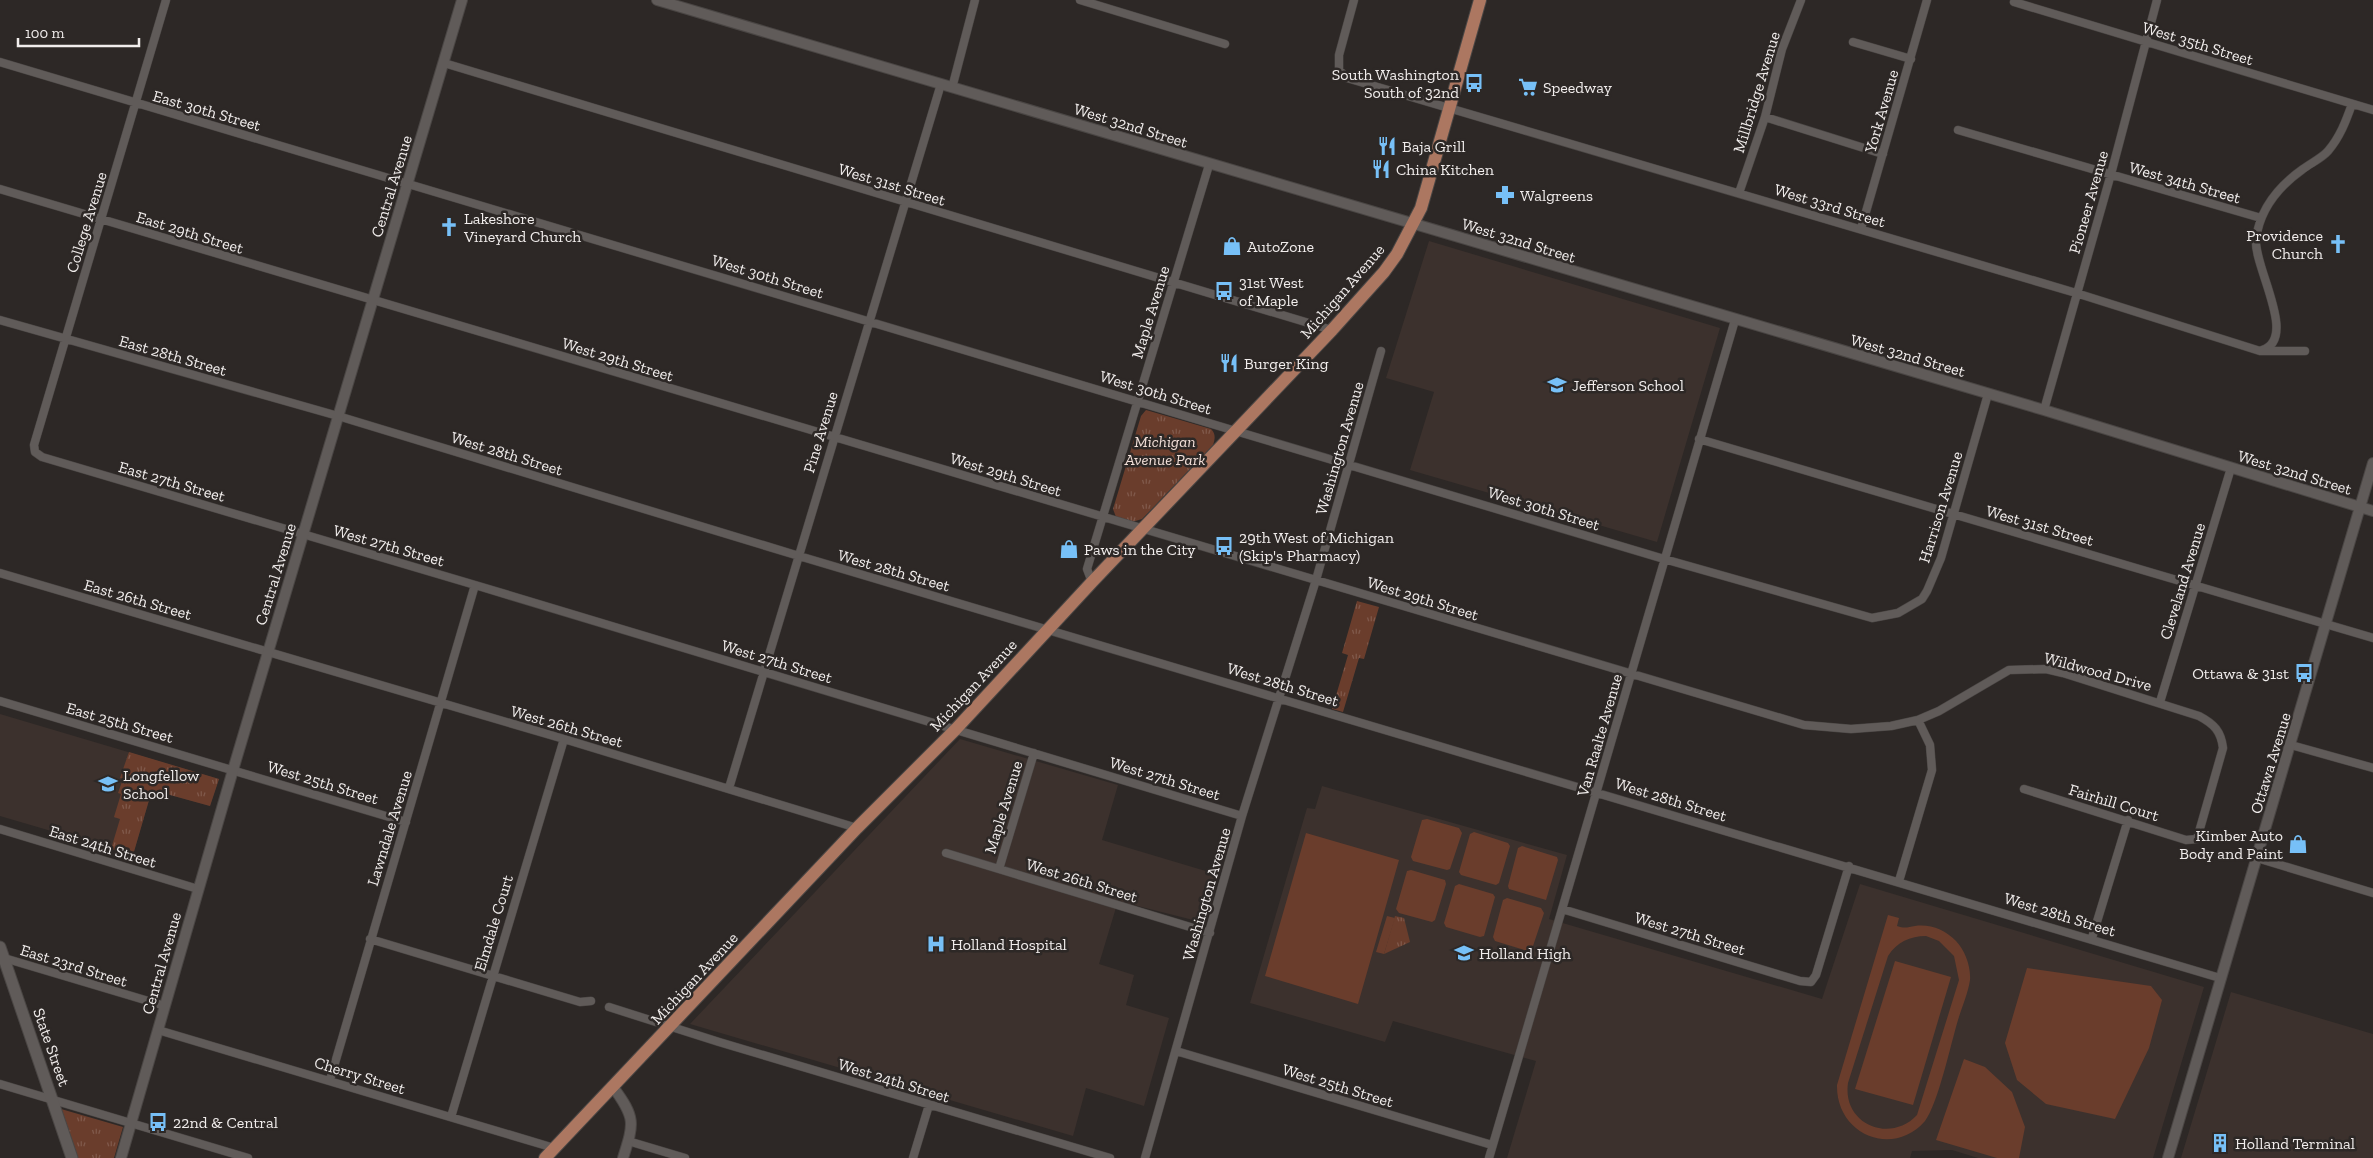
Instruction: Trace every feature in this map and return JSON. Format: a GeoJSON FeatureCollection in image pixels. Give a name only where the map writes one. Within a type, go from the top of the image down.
{"type":"FeatureCollection","features":[{"type":"Feature","properties":{"kind":"main road","name":"Michigan Avenue"},"geometry":{"type":"LineString","coordinates":[[545,1158],[857,828],[954,730],[1234,430],[1332,330],[1384,272],[1414,224],[1430,182],[1480,0]]}},
{"type":"Feature","properties":{"kind":"main road","name":"State Street"},"geometry":{"type":"LineString","coordinates":[[2,952],[54,1100],[72,1158]]}},
{"type":"Feature","properties":{"kind":"street","name":"College Avenue"},"geometry":{"type":"LineString","coordinates":[[35,452],[34,445],[166,0]]}},
{"type":"Feature","properties":{"kind":"street","name":"Central Avenue"},"geometry":{"type":"LineString","coordinates":[[121,1158],[268,651],[462,0]]}},
{"type":"Feature","properties":{"kind":"street","name":"West 32nd Street"},"geometry":{"type":"LineString","coordinates":[[656,0],[2044,410],[2373,511]]}},
{"type":"Feature","properties":{"kind":"street"},"geometry":{"type":"LineString","coordinates":[[952,88],[975,0]]}},
{"type":"Feature","properties":{"kind":"street"},"geometry":{"type":"LineString","coordinates":[[1080,0],[1225,44]]}},
{"type":"Feature","properties":{"kind":"street","name":"West 33rd Street"},"geometry":{"type":"LineString","coordinates":[[1354,0],[1339,55],[1339,70],[1347,78],[2076,293],[2260,351],[2305,351]]}},
{"type":"Feature","properties":{"kind":"street","name":"Millbridge Avenue"},"geometry":{"type":"LineString","coordinates":[[1739,193],[1765,117],[1782,49],[1801,0]]}},
{"type":"Feature","properties":{"kind":"street","name":"York Avenue"},"geometry":{"type":"LineString","coordinates":[[1861,229],[1927,0]]}},
{"type":"Feature","properties":{"kind":"street","name":"Pioneer Avenue"},"geometry":{"type":"LineString","coordinates":[[2044,410],[2111,174],[2157,0]]}},
{"type":"Feature","properties":{"kind":"street","name":"West 35th Street"},"geometry":{"type":"LineString","coordinates":[[2014,1],[2373,110]]}},
{"type":"Feature","properties":{"kind":"street"},"geometry":{"type":"LineString","coordinates":[[1853,42],[1911,59]]}},
{"type":"Feature","properties":{"kind":"street","name":"East 30th Street"},"geometry":{"type":"LineString","coordinates":[[0,62],[407,182]]}},
{"type":"Feature","properties":{"kind":"street","name":"West 31st Street"},"geometry":{"type":"LineString","coordinates":[[444,63],[1332,330]]}},
{"type":"Feature","properties":{"kind":"street","name":"Pine Avenue"},"geometry":{"type":"LineString","coordinates":[[729,788],[941,84]]}},
{"type":"Feature","properties":{"kind":"street"},"geometry":{"type":"LineString","coordinates":[[2260,351],[2268,348],[2274,341],[2278,329],[2276,315],[2256,248],[2261,218],[2267,205],[2280,187],[2327,152],[2342,131],[2352,104]]}},
{"type":"Feature","properties":{"kind":"street"},"geometry":{"type":"LineString","coordinates":[[1765,117],[1883,154]]}},
{"type":"Feature","properties":{"kind":"street","name":"West 34th Street"},"geometry":{"type":"LineString","coordinates":[[1958,130],[2261,218]]}},
{"type":"Feature","properties":{"kind":"street","name":"Maple Avenue"},"geometry":{"type":"LineString","coordinates":[[1092,582],[1087,569],[1210,165]]}},
{"type":"Feature","properties":{"kind":"street","name":"West 30th Street"},"geometry":{"type":"LineString","coordinates":[[407,182],[1664,559],[1872,618],[1898,613]]}},
{"type":"Feature","properties":{"kind":"street","name":"East 29th Street"},"geometry":{"type":"LineString","coordinates":[[0,189],[373,300]]}},
{"type":"Feature","properties":{"kind":"street","name":"West 29th Street"},"geometry":{"type":"LineString","coordinates":[[373,300],[1631,675]]}},
{"type":"Feature","properties":{"kind":"street","name":"East 28th Street"},"geometry":{"type":"LineString","coordinates":[[0,320],[338,416]]}},
{"type":"Feature","properties":{"kind":"street","name":"Van Raalte Avenue"},"geometry":{"type":"LineString","coordinates":[[1489,1158],[1735,320]]}},
{"type":"Feature","properties":{"kind":"street","name":"Washington Avenue"},"geometry":{"type":"LineString","coordinates":[[1144,1158],[1242,816],[1316,580],[1381,350]]}},
{"type":"Feature","properties":{"kind":"street","name":"Harrison Avenue"},"geometry":{"type":"LineString","coordinates":[[1898,613],[1915,604],[1927,591],[1941,558],[1952,514],[1988,394]]}},
{"type":"Feature","properties":{"kind":"street","name":"West 28th Street"},"geometry":{"type":"LineString","coordinates":[[338,416],[799,556],[2092,938],[2220,978]]}},
{"type":"Feature","properties":{"kind":"street","name":"West 31st Street"},"geometry":{"type":"LineString","coordinates":[[1699,439],[2373,638]]}},
{"type":"Feature","properties":{"kind":"street","name":"East 27th Street"},"geometry":{"type":"LineString","coordinates":[[35,452],[42,457],[303,534]]}},
{"type":"Feature","properties":{"kind":"street","name":"Ottawa Avenue"},"geometry":{"type":"LineString","coordinates":[[2168,1158],[2373,463]]}},
{"type":"Feature","properties":{"kind":"street","name":"Cleveland Avenue"},"geometry":{"type":"LineString","coordinates":[[2160,702],[2230,468]]}},
{"type":"Feature","properties":{"kind":"street","name":"West 27th Street"},"geometry":{"type":"LineString","coordinates":[[303,534],[475,584],[1242,816]]}},
{"type":"Feature","properties":{"kind":"street","name":"East 26th Street"},"geometry":{"type":"LineString","coordinates":[[0,574],[268,651]]}},
{"type":"Feature","properties":{"kind":"street","name":"Lawndale Avenue"},"geometry":{"type":"LineString","coordinates":[[330,1080],[475,584]]}},
{"type":"Feature","properties":{"kind":"street","name":"West 26th Street"},"geometry":{"type":"LineString","coordinates":[[268,651],[857,828]]}},
{"type":"Feature","properties":{"kind":"street","name":"Wildwood Drive"},"geometry":{"type":"LineString","coordinates":[[1631,675],[1804,725],[1865,729],[1918,720],[1939,711],[2009,670],[2046,669],[2160,702],[2208,721],[2216,728],[2222,740],[2224,748],[2197,839]]}},
{"type":"Feature","properties":{"kind":"street","name":"East 25th Street"},"geometry":{"type":"LineString","coordinates":[[0,701],[233,770]]}},
{"type":"Feature","properties":{"kind":"street"},"geometry":{"type":"LineString","coordinates":[[1899,881],[1932,770],[1930,745],[1918,720]]}},
{"type":"Feature","properties":{"kind":"street","name":"Elmdale Court"},"geometry":{"type":"LineString","coordinates":[[451,1116],[564,739]]}},
{"type":"Feature","properties":{"kind":"street"},"geometry":{"type":"LineString","coordinates":[[2291,745],[2373,768]]}},
{"type":"Feature","properties":{"kind":"street","name":"Maple Avenue"},"geometry":{"type":"LineString","coordinates":[[999,869],[1034,753]]}},
{"type":"Feature","properties":{"kind":"street","name":"West 25th Street"},"geometry":{"type":"LineString","coordinates":[[233,770],[406,822]]}},
{"type":"Feature","properties":{"kind":"street","name":"Fairhill Court"},"geometry":{"type":"LineString","coordinates":[[2024,789],[2128,820],[2186,840],[2197,839]]}},
{"type":"Feature","properties":{"kind":"street"},"geometry":{"type":"LineString","coordinates":[[2092,938],[2128,820]]}},
{"type":"Feature","properties":{"kind":"street","name":"East 24th Street"},"geometry":{"type":"LineString","coordinates":[[0,829],[198,889]]}},
{"type":"Feature","properties":{"kind":"street","name":"West 26th Street"},"geometry":{"type":"LineString","coordinates":[[946,853],[1210,933]]}},
{"type":"Feature","properties":{"kind":"street"},"geometry":{"type":"LineString","coordinates":[[2257,858],[2373,893]]}},
{"type":"Feature","properties":{"kind":"street","name":"West 27th Street"},"geometry":{"type":"LineString","coordinates":[[1562,909],[1810,982],[1816,975],[1849,866]]}},
{"type":"Feature","properties":{"kind":"street"},"geometry":{"type":"LineString","coordinates":[[370,939],[580,1002],[590,1001]]}},
{"type":"Feature","properties":{"kind":"street","name":"East 23rd Street"},"geometry":{"type":"LineString","coordinates":[[2,952],[165,1006]]}},
{"type":"Feature","properties":{"kind":"street","name":"West 24th Street"},"geometry":{"type":"LineString","coordinates":[[609,1007],[670,1027],[1110,1158]]}},
{"type":"Feature","properties":{"kind":"street","name":"Cherry Street"},"geometry":{"type":"LineString","coordinates":[[158,1030],[554,1148]]}},
{"type":"Feature","properties":{"kind":"street","name":"West 25th Street"},"geometry":{"type":"LineString","coordinates":[[1176,1051],[1492,1145]]}},
{"type":"Feature","properties":{"kind":"street"},"geometry":{"type":"LineString","coordinates":[[0,1084],[248,1158]]}},
{"type":"Feature","properties":{"kind":"street"},"geometry":{"type":"LineString","coordinates":[[614,1087],[626,1104],[631,1116],[632,1127],[623,1158]]}},
{"type":"Feature","properties":{"kind":"street"},"geometry":{"type":"LineString","coordinates":[[913,1158],[929,1105]]}},
{"type":"Feature","properties":{"kind":"street"},"geometry":{"type":"LineString","coordinates":[[628,1142],[685,1158]]}},
{"type":"Feature","properties":{"kind":"shaded area","name":"Jefferson School"},"geometry":{"type":"Polygon","coordinates":[[[1429,241],[1720,328],[1657,542],[1410,470],[1434,392],[1386,378],[1429,241]]]}},
{"type":"Feature","properties":{"kind":"shaded area","name":"Longfellow School"},"geometry":{"type":"Polygon","coordinates":[[[0,714],[219,779],[210,806],[152,790],[133,855],[0,816],[0,714]]]}},
{"type":"Feature","properties":{"kind":"shaded area","name":"Holland Hospital"},"geometry":{"type":"Polygon","coordinates":[[[960,739],[1118,785],[1102,840],[1219,875],[1205,923],[1118,901],[1099,964],[1134,975],[1126,1005],[1169,1018],[1144,1106],[1086,1088],[1073,1136],[690,1024],[960,739]]]}},
{"type":"Feature","properties":{"kind":"shaded area","name":"Holland High"},"geometry":{"type":"Polygon","coordinates":[[[1322,786],[1567,855],[1549,919],[1822,999],[1860,884],[2204,987],[2153,1158],[1978,1158],[1952,1150],[1912,1151],[1910,1158],[1507,1158],[1536,1061],[1393,1021],[1385,1042],[1250,1003],[1307,808],[1315,809],[1322,786]]]}},
{"type":"Feature","properties":{"kind":"shaded area","name":"Holland Terminal"},"geometry":{"type":"Polygon","coordinates":[[[2231,992],[2373,1034],[2373,1158],[2181,1158],[2231,992]]]}},
{"type":"Feature","properties":{"kind":"green space","name":"Michigan Avenue Park"},"geometry":{"type":"Polygon","coordinates":[[[1146,410],[1211,429],[1215,439],[1213,445],[1142,519],[1132,522],[1116,517],[1113,509],[1141,416],[1146,410]]]}},
{"type":"Feature","properties":{"kind":"green space"},"geometry":{"type":"Polygon","coordinates":[[[1357,601],[1379,607],[1364,659],[1359,658],[1343,712],[1332,709],[1348,655],[1342,653],[1357,601]]]}},
{"type":"Feature","properties":{"kind":"green space"},"geometry":{"type":"Polygon","coordinates":[[[129,752],[219,779],[210,806],[152,790],[133,855],[111,849],[120,819],[114,817],[121,794],[118,793],[123,779],[120,778],[129,752]]]}},
{"type":"Feature","properties":{"kind":"green space"},"geometry":{"type":"Polygon","coordinates":[[[1427,819],[1459,828],[1462,833],[1450,869],[1447,870],[1413,861],[1411,857],[1422,820],[1427,819]]]}},
{"type":"Feature","properties":{"kind":"green space"},"geometry":{"type":"Polygon","coordinates":[[[1474,832],[1508,843],[1510,846],[1499,883],[1496,885],[1461,875],[1459,872],[1470,834],[1474,832]]]}},
{"type":"Feature","properties":{"kind":"green space"},"geometry":{"type":"Polygon","coordinates":[[[1306,833],[1399,860],[1358,1004],[1265,976],[1306,833]]]}},
{"type":"Feature","properties":{"kind":"green space"},"geometry":{"type":"Polygon","coordinates":[[[1522,846],[1557,857],[1558,860],[1546,900],[1509,889],[1508,886],[1518,848],[1522,846]]]}},
{"type":"Feature","properties":{"kind":"green space"},"geometry":{"type":"Polygon","coordinates":[[[1411,870],[1445,880],[1446,884],[1435,920],[1432,922],[1399,913],[1396,909],[1407,871],[1411,870]]]}},
{"type":"Feature","properties":{"kind":"green space"},"geometry":{"type":"Polygon","coordinates":[[[1459,884],[1493,894],[1495,897],[1484,936],[1480,937],[1446,927],[1444,923],[1455,886],[1459,884]]]}},
{"type":"Feature","properties":{"kind":"green space"},"geometry":{"type":"Polygon","coordinates":[[[1507,898],[1541,908],[1544,913],[1532,949],[1528,951],[1495,941],[1493,937],[1503,900],[1507,898]]]}},
{"type":"Feature","properties":{"kind":"green space"},"geometry":{"type":"Polygon","coordinates":[[[1888,915],[1899,918],[1897,926],[1904,928],[1932,927],[1952,937],[1965,954],[1970,970],[1970,980],[1935,1101],[1925,1121],[1912,1132],[1898,1138],[1883,1139],[1869,1136],[1856,1128],[1846,1117],[1839,1102],[1837,1085],[1888,915]],[[1926,936],[1915,937],[1895,947],[1888,956],[1848,1083],[1848,1097],[1852,1109],[1860,1119],[1870,1125],[1894,1128],[1906,1124],[1917,1115],[1959,980],[1954,956],[1939,941],[1926,936]]]}},
{"type":"Feature","properties":{"kind":"green space"},"geometry":{"type":"Polygon","coordinates":[[[1387,916],[1395,918],[1384,954],[1376,952],[1387,916]]]}},
{"type":"Feature","properties":{"kind":"green space"},"geometry":{"type":"Polygon","coordinates":[[[1395,916],[1404,918],[1410,942],[1384,954],[1395,916]]]}},
{"type":"Feature","properties":{"kind":"green space"},"geometry":{"type":"Polygon","coordinates":[[[1895,961],[1951,977],[1913,1105],[1855,1089],[1895,961]]]}},
{"type":"Feature","properties":{"kind":"green space"},"geometry":{"type":"Polygon","coordinates":[[[2027,968],[2151,986],[2162,1000],[2149,1048],[2115,1119],[2046,1104],[2017,1080],[2005,1043],[2027,968]]]}},
{"type":"Feature","properties":{"kind":"green space"},"geometry":{"type":"Polygon","coordinates":[[[1964,1059],[1985,1067],[2012,1092],[2025,1127],[2019,1158],[1997,1158],[1936,1140],[1964,1059]]]}},
{"type":"Feature","properties":{"kind":"green space"},"geometry":{"type":"Polygon","coordinates":[[[61,1109],[123,1127],[114,1158],[77,1158],[61,1109]]]}},
{"type":"Feature","properties":{"kind":"place","name":"South Washington South of 32nd"},"geometry":{"type":"Point","coordinates":[1474,83]}},
{"type":"Feature","properties":{"kind":"place","name":"Speedway"},"geometry":{"type":"Point","coordinates":[1528,87]}},
{"type":"Feature","properties":{"kind":"place","name":"Baja Grill"},"geometry":{"type":"Point","coordinates":[1387,146]}},
{"type":"Feature","properties":{"kind":"place","name":"China Kitchen"},"geometry":{"type":"Point","coordinates":[1381,169]}},
{"type":"Feature","properties":{"kind":"place","name":"Walgreens"},"geometry":{"type":"Point","coordinates":[1505,195]}},
{"type":"Feature","properties":{"kind":"place","name":"Lakeshore Vineyard Church"},"geometry":{"type":"Point","coordinates":[449,227]}},
{"type":"Feature","properties":{"kind":"place","name":"Providence Church"},"geometry":{"type":"Point","coordinates":[2338,244]}},
{"type":"Feature","properties":{"kind":"place","name":"AutoZone"},"geometry":{"type":"Point","coordinates":[1232,246]}},
{"type":"Feature","properties":{"kind":"place","name":"31st West of Maple"},"geometry":{"type":"Point","coordinates":[1224,291]}},
{"type":"Feature","properties":{"kind":"place","name":"Burger King"},"geometry":{"type":"Point","coordinates":[1229,363]}},
{"type":"Feature","properties":{"kind":"place","name":"Jefferson School"},"geometry":{"type":"Point","coordinates":[1557,385]}},
{"type":"Feature","properties":{"kind":"place","name":"29th West of Michigan (Skip's Pharmacy)"},"geometry":{"type":"Point","coordinates":[1224,546]}},
{"type":"Feature","properties":{"kind":"place","name":"Paws in the City"},"geometry":{"type":"Point","coordinates":[1069,549]}},
{"type":"Feature","properties":{"kind":"place","name":"Ottawa & 31st"},"geometry":{"type":"Point","coordinates":[2304,673]}},
{"type":"Feature","properties":{"kind":"place","name":"Longfellow School"},"geometry":{"type":"Point","coordinates":[108,784]}},
{"type":"Feature","properties":{"kind":"place","name":"Kimber Auto Body and Paint"},"geometry":{"type":"Point","coordinates":[2298,844]}},
{"type":"Feature","properties":{"kind":"place","name":"Holland Hospital"},"geometry":{"type":"Point","coordinates":[936,944]}},
{"type":"Feature","properties":{"kind":"place","name":"Holland High"},"geometry":{"type":"Point","coordinates":[1464,953]}},
{"type":"Feature","properties":{"kind":"place","name":"22nd & Central"},"geometry":{"type":"Point","coordinates":[158,1122]}},
{"type":"Feature","properties":{"kind":"place","name":"Holland Terminal"},"geometry":{"type":"Point","coordinates":[2220,1143]}}]}
